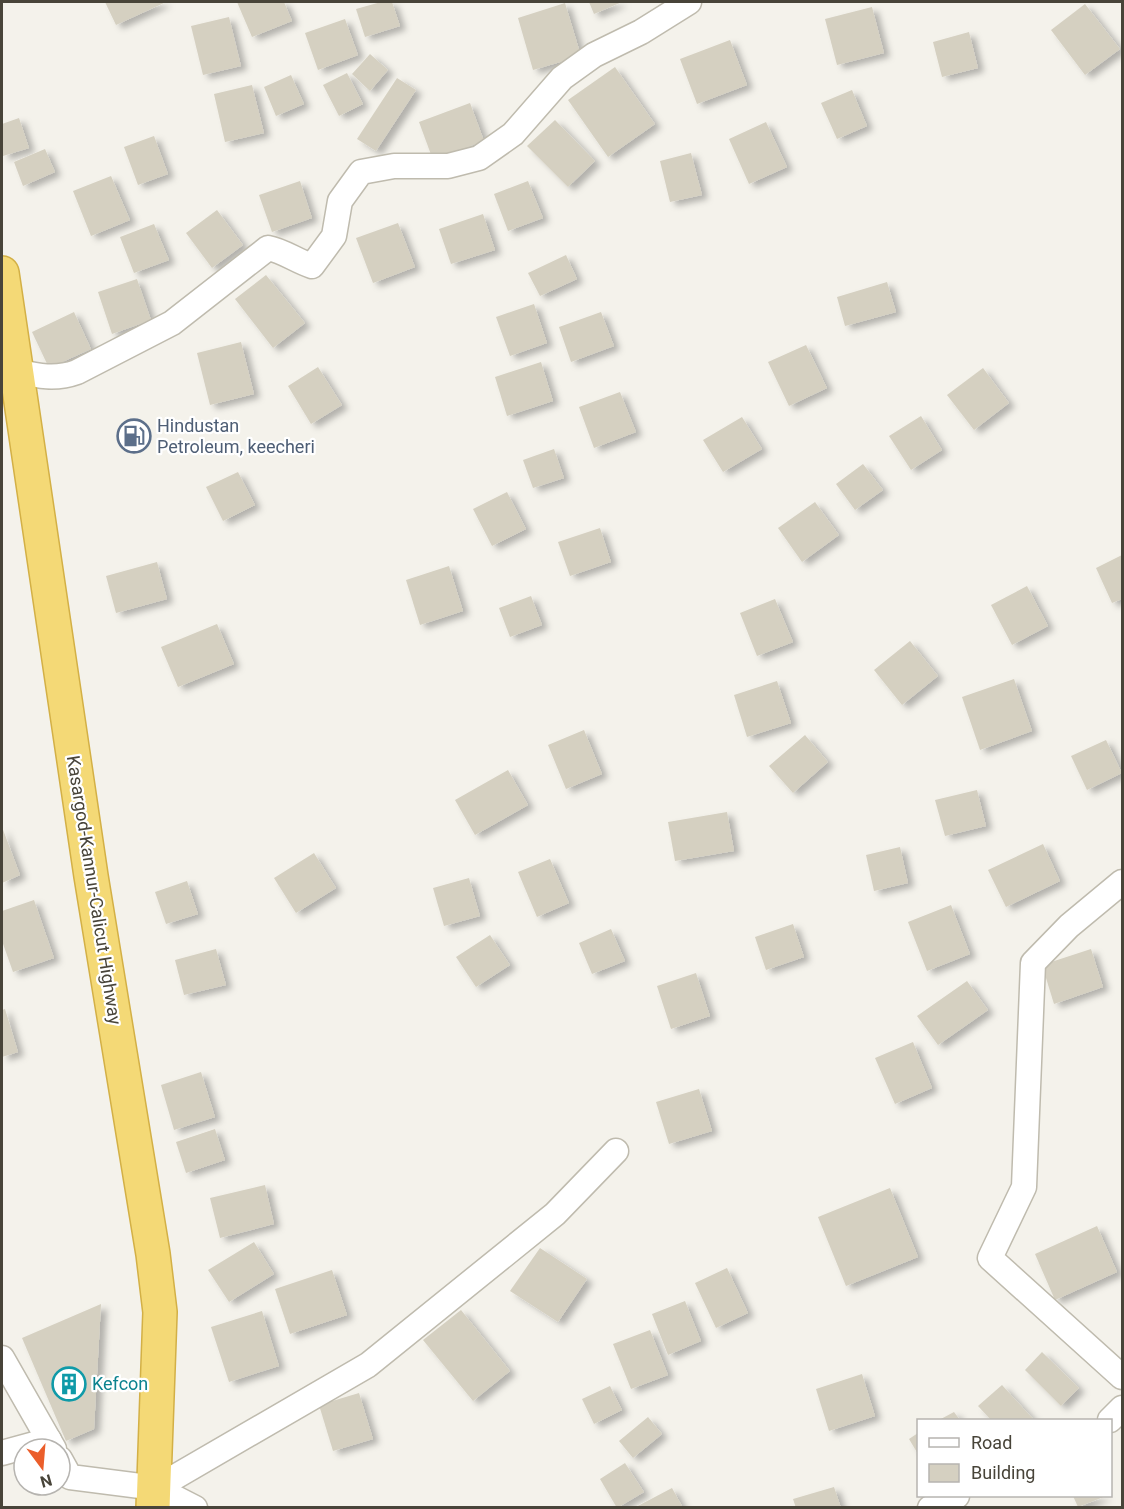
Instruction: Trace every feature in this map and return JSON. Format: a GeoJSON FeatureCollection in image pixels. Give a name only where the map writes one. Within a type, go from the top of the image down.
{"type":"FeatureCollection","features":[{"type":"Feature","properties":{"kind":"highway","name":"Kasargod-Kannur-Calicut Highway"},"geometry":{"type":"LineString","coordinates":[[2,273],[91,876],[160,1312],[154,1498]]}},
{"type":"Feature","properties":{"kind":"street"},"geometry":{"type":"LineString","coordinates":[[16,371],[47,378],[61,378],[76,372],[172,323],[268,248],[282,250],[296,261],[312,266],[334,236],[340,201],[361,172],[394,166],[448,166],[479,158],[513,134],[562,78],[594,55],[641,32],[689,2]]}},
{"type":"Feature","properties":{"kind":"street"},"geometry":{"type":"LineString","coordinates":[[1122,882],[1069,926],[1033,963],[1024,1187],[990,1258],[1122,1377]]}},
{"type":"Feature","properties":{"kind":"street"},"geometry":{"type":"LineString","coordinates":[[154,1498],[368,1365],[555,1214],[616,1151]]}},
{"type":"Feature","properties":{"kind":"street"},"geometry":{"type":"LineString","coordinates":[[2,1358],[47,1437]]}},
{"type":"Feature","properties":{"kind":"street"},"geometry":{"type":"LineString","coordinates":[[1111,1419],[1122,1408]]}},
{"type":"Feature","properties":{"kind":"street"},"geometry":{"type":"LineString","coordinates":[[72,1478],[195,1508]]}},
{"type":"Feature","properties":{"kind":"street"},"geometry":{"type":"LineString","coordinates":[[930,1508],[955,1497]]}},
{"type":"Feature","properties":{"kind":"building"},"geometry":{"type":"Polygon","coordinates":[[[105,2],[166,2],[116,25],[105,2]]]}},
{"type":"Feature","properties":{"kind":"building"},"geometry":{"type":"Polygon","coordinates":[[[237,2],[284,2],[292,21],[252,37],[237,2]]]}},
{"type":"Feature","properties":{"kind":"building"},"geometry":{"type":"Polygon","coordinates":[[[381,2],[392,2],[400,26],[365,37],[356,9],[381,2]]]}},
{"type":"Feature","properties":{"kind":"building"},"geometry":{"type":"Polygon","coordinates":[[[589,2],[622,2],[594,14],[589,2]]]}},
{"type":"Feature","properties":{"kind":"building"},"geometry":{"type":"Polygon","coordinates":[[[565,3],[581,56],[533,70],[518,18],[565,3]]]}},
{"type":"Feature","properties":{"kind":"building"},"geometry":{"type":"Polygon","coordinates":[[[1085,4],[1120,49],[1085,75],[1051,30],[1085,4]]]}},
{"type":"Feature","properties":{"kind":"building"},"geometry":{"type":"Polygon","coordinates":[[[872,7],[884,53],[837,65],[825,19],[872,7]]]}},
{"type":"Feature","properties":{"kind":"building"},"geometry":{"type":"Polygon","coordinates":[[[229,17],[241,66],[203,75],[191,26],[229,17]]]}},
{"type":"Feature","properties":{"kind":"building"},"geometry":{"type":"Polygon","coordinates":[[[345,19],[358,55],[318,70],[305,33],[345,19]]]}},
{"type":"Feature","properties":{"kind":"building"},"geometry":{"type":"Polygon","coordinates":[[[969,32],[978,68],[942,77],[933,42],[969,32]]]}},
{"type":"Feature","properties":{"kind":"building"},"geometry":{"type":"Polygon","coordinates":[[[730,40],[747,85],[697,104],[680,59],[730,40]]]}},
{"type":"Feature","properties":{"kind":"building"},"geometry":{"type":"Polygon","coordinates":[[[370,54],[388,70],[370,91],[352,74],[370,54]]]}},
{"type":"Feature","properties":{"kind":"building"},"geometry":{"type":"Polygon","coordinates":[[[615,67],[655,124],[608,157],[568,100],[615,67]]]}},
{"type":"Feature","properties":{"kind":"building"},"geometry":{"type":"Polygon","coordinates":[[[347,73],[363,104],[339,116],[323,85],[347,73]]]}},
{"type":"Feature","properties":{"kind":"building"},"geometry":{"type":"Polygon","coordinates":[[[291,75],[304,104],[276,116],[264,87],[291,75]]]}},
{"type":"Feature","properties":{"kind":"building"},"geometry":{"type":"Polygon","coordinates":[[[397,78],[416,90],[376,151],[357,139],[397,78]]]}},
{"type":"Feature","properties":{"kind":"building"},"geometry":{"type":"Polygon","coordinates":[[[252,85],[264,133],[225,142],[214,94],[252,85]]]}},
{"type":"Feature","properties":{"kind":"building"},"geometry":{"type":"Polygon","coordinates":[[[852,90],[867,126],[837,139],[821,103],[852,90]]]}},
{"type":"Feature","properties":{"kind":"building"},"geometry":{"type":"Polygon","coordinates":[[[470,103],[484,141],[433,160],[419,122],[470,103]]]}},
{"type":"Feature","properties":{"kind":"building"},"geometry":{"type":"Polygon","coordinates":[[[19,118],[29,148],[3,156],[2,124],[19,118]]]}},
{"type":"Feature","properties":{"kind":"building"},"geometry":{"type":"Polygon","coordinates":[[[555,120],[595,161],[568,187],[527,146],[555,120]]]}},
{"type":"Feature","properties":{"kind":"building"},"geometry":{"type":"Polygon","coordinates":[[[766,122],[787,167],[749,184],[729,139],[766,122]]]}},
{"type":"Feature","properties":{"kind":"building"},"geometry":{"type":"Polygon","coordinates":[[[154,136],[168,174],[138,185],[124,147],[154,136]]]}},
{"type":"Feature","properties":{"kind":"building"},"geometry":{"type":"Polygon","coordinates":[[[45,149],[55,172],[23,186],[14,162],[45,149]]]}},
{"type":"Feature","properties":{"kind":"building"},"geometry":{"type":"Polygon","coordinates":[[[691,153],[702,195],[670,202],[660,161],[691,153]]]}},
{"type":"Feature","properties":{"kind":"building"},"geometry":{"type":"Polygon","coordinates":[[[111,176],[130,220],[91,236],[73,191],[111,176]]]}},
{"type":"Feature","properties":{"kind":"building"},"geometry":{"type":"Polygon","coordinates":[[[300,181],[312,218],[272,232],[259,195],[300,181]]]}},
{"type":"Feature","properties":{"kind":"building"},"geometry":{"type":"Polygon","coordinates":[[[528,181],[543,218],[508,231],[494,194],[528,181]]]}},
{"type":"Feature","properties":{"kind":"building"},"geometry":{"type":"Polygon","coordinates":[[[217,210],[243,245],[212,268],[186,233],[217,210]]]}},
{"type":"Feature","properties":{"kind":"building"},"geometry":{"type":"Polygon","coordinates":[[[483,214],[495,250],[451,264],[439,229],[483,214]]]}},
{"type":"Feature","properties":{"kind":"building"},"geometry":{"type":"Polygon","coordinates":[[[398,223],[415,267],[373,283],[356,238],[398,223]]]}},
{"type":"Feature","properties":{"kind":"building"},"geometry":{"type":"Polygon","coordinates":[[[154,224],[169,260],[134,273],[120,237],[154,224]]]}},
{"type":"Feature","properties":{"kind":"building"},"geometry":{"type":"Polygon","coordinates":[[[566,255],[577,279],[540,296],[528,273],[566,255]]]}},
{"type":"Feature","properties":{"kind":"building"},"geometry":{"type":"Polygon","coordinates":[[[266,275],[305,323],[273,348],[235,299],[266,275]]]}},
{"type":"Feature","properties":{"kind":"building"},"geometry":{"type":"Polygon","coordinates":[[[137,279],[151,320],[112,334],[98,292],[137,279]]]}},
{"type":"Feature","properties":{"kind":"building"},"geometry":{"type":"Polygon","coordinates":[[[887,282],[896,312],[845,326],[837,297],[887,282]]]}},
{"type":"Feature","properties":{"kind":"building"},"geometry":{"type":"Polygon","coordinates":[[[534,304],[547,343],[510,356],[496,317],[534,304]]]}},
{"type":"Feature","properties":{"kind":"building"},"geometry":{"type":"Polygon","coordinates":[[[74,312],[91,349],[49,368],[32,332],[74,312]]]}},
{"type":"Feature","properties":{"kind":"building"},"geometry":{"type":"Polygon","coordinates":[[[601,312],[614,346],[571,362],[559,327],[601,312]]]}},
{"type":"Feature","properties":{"kind":"building"},"geometry":{"type":"Polygon","coordinates":[[[241,342],[254,394],[210,405],[197,353],[241,342]]]}},
{"type":"Feature","properties":{"kind":"building"},"geometry":{"type":"Polygon","coordinates":[[[806,345],[827,388],[789,406],[768,362],[806,345]]]}},
{"type":"Feature","properties":{"kind":"building"},"geometry":{"type":"Polygon","coordinates":[[[541,362],[553,401],[507,416],[495,377],[541,362]]]}},
{"type":"Feature","properties":{"kind":"building"},"geometry":{"type":"Polygon","coordinates":[[[318,367],[342,405],[311,424],[288,386],[318,367]]]}},
{"type":"Feature","properties":{"kind":"building"},"geometry":{"type":"Polygon","coordinates":[[[983,368],[1009,403],[974,430],[947,395],[983,368]]]}},
{"type":"Feature","properties":{"kind":"building"},"geometry":{"type":"Polygon","coordinates":[[[620,392],[636,432],[594,448],[579,407],[620,392]]]}},
{"type":"Feature","properties":{"kind":"building"},"geometry":{"type":"Polygon","coordinates":[[[921,416],[942,450],[911,470],[889,436],[921,416]]]}},
{"type":"Feature","properties":{"kind":"building"},"geometry":{"type":"Polygon","coordinates":[[[742,417],[762,449],[723,472],[703,440],[742,417]]]}},
{"type":"Feature","properties":{"kind":"building"},"geometry":{"type":"Polygon","coordinates":[[[554,449],[564,478],[533,488],[523,460],[554,449]]]}},
{"type":"Feature","properties":{"kind":"building"},"geometry":{"type":"Polygon","coordinates":[[[863,464],[883,490],[855,510],[836,484],[863,464]]]}},
{"type":"Feature","properties":{"kind":"building"},"geometry":{"type":"Polygon","coordinates":[[[238,472],[255,505],[223,521],[206,487],[238,472]]]}},
{"type":"Feature","properties":{"kind":"building"},"geometry":{"type":"Polygon","coordinates":[[[507,492],[526,529],[492,546],[473,509],[507,492]]]}},
{"type":"Feature","properties":{"kind":"building"},"geometry":{"type":"Polygon","coordinates":[[[815,502],[839,535],[802,562],[778,528],[815,502]]]}},
{"type":"Feature","properties":{"kind":"building"},"geometry":{"type":"Polygon","coordinates":[[[600,528],[611,562],[570,576],[558,542],[600,528]]]}},
{"type":"Feature","properties":{"kind":"building"},"geometry":{"type":"Polygon","coordinates":[[[1122,555],[1122,599],[1112,603],[1096,568],[1122,555]]]}},
{"type":"Feature","properties":{"kind":"building"},"geometry":{"type":"Polygon","coordinates":[[[157,562],[167,599],[116,613],[106,576],[157,562]]]}},
{"type":"Feature","properties":{"kind":"building"},"geometry":{"type":"Polygon","coordinates":[[[449,566],[463,611],[420,625],[406,580],[449,566]]]}},
{"type":"Feature","properties":{"kind":"building"},"geometry":{"type":"Polygon","coordinates":[[[1027,586],[1048,626],[1012,645],[991,605],[1027,586]]]}},
{"type":"Feature","properties":{"kind":"building"},"geometry":{"type":"Polygon","coordinates":[[[531,596],[542,625],[510,637],[499,608],[531,596]]]}},
{"type":"Feature","properties":{"kind":"building"},"geometry":{"type":"Polygon","coordinates":[[[775,599],[793,642],[757,656],[740,613],[775,599]]]}},
{"type":"Feature","properties":{"kind":"building"},"geometry":{"type":"Polygon","coordinates":[[[217,624],[234,664],[178,687],[161,647],[217,624]]]}},
{"type":"Feature","properties":{"kind":"building"},"geometry":{"type":"Polygon","coordinates":[[[910,641],[938,676],[902,705],[874,670],[910,641]]]}},
{"type":"Feature","properties":{"kind":"building"},"geometry":{"type":"Polygon","coordinates":[[[1014,679],[1032,731],[980,750],[962,697],[1014,679]]]}},
{"type":"Feature","properties":{"kind":"building"},"geometry":{"type":"Polygon","coordinates":[[[777,681],[791,723],[747,737],[734,695],[777,681]]]}},
{"type":"Feature","properties":{"kind":"building"},"geometry":{"type":"Polygon","coordinates":[[[584,730],[602,774],[566,789],[548,745],[584,730]]]}},
{"type":"Feature","properties":{"kind":"building"},"geometry":{"type":"Polygon","coordinates":[[[805,735],[828,762],[793,793],[769,766],[805,735]]]}},
{"type":"Feature","properties":{"kind":"building"},"geometry":{"type":"Polygon","coordinates":[[[1106,740],[1122,773],[1087,790],[1071,756],[1106,740]]]}},
{"type":"Feature","properties":{"kind":"building"},"geometry":{"type":"Polygon","coordinates":[[[508,770],[528,805],[475,835],[455,800],[508,770]]]}},
{"type":"Feature","properties":{"kind":"building"},"geometry":{"type":"Polygon","coordinates":[[[977,790],[986,826],[945,836],[935,800],[977,790]]]}},
{"type":"Feature","properties":{"kind":"building"},"geometry":{"type":"Polygon","coordinates":[[[727,812],[734,851],[675,861],[668,822],[727,812]]]}},
{"type":"Feature","properties":{"kind":"building"},"geometry":{"type":"Polygon","coordinates":[[[2,827],[20,875],[2,883],[2,827]]]}},
{"type":"Feature","properties":{"kind":"building"},"geometry":{"type":"Polygon","coordinates":[[[1043,844],[1060,881],[1006,907],[988,870],[1043,844]]]}},
{"type":"Feature","properties":{"kind":"building"},"geometry":{"type":"Polygon","coordinates":[[[900,847],[908,883],[874,891],[866,855],[900,847]]]}},
{"type":"Feature","properties":{"kind":"building"},"geometry":{"type":"Polygon","coordinates":[[[314,853],[336,888],[296,913],[274,878],[314,853]]]}},
{"type":"Feature","properties":{"kind":"building"},"geometry":{"type":"Polygon","coordinates":[[[550,859],[569,903],[537,917],[518,872],[550,859]]]}},
{"type":"Feature","properties":{"kind":"building"},"geometry":{"type":"Polygon","coordinates":[[[469,878],[480,916],[444,926],[433,888],[469,878]]]}},
{"type":"Feature","properties":{"kind":"building"},"geometry":{"type":"Polygon","coordinates":[[[187,881],[198,914],[166,924],[155,892],[187,881]]]}},
{"type":"Feature","properties":{"kind":"building"},"geometry":{"type":"Polygon","coordinates":[[[34,900],[54,958],[13,972],[2,941],[2,911],[34,900]]]}},
{"type":"Feature","properties":{"kind":"building"},"geometry":{"type":"Polygon","coordinates":[[[951,905],[970,954],[927,971],[908,922],[951,905]]]}},
{"type":"Feature","properties":{"kind":"building"},"geometry":{"type":"Polygon","coordinates":[[[793,924],[804,957],[766,970],[755,937],[793,924]]]}},
{"type":"Feature","properties":{"kind":"building"},"geometry":{"type":"Polygon","coordinates":[[[611,929],[625,961],[592,974],[579,943],[611,929]]]}},
{"type":"Feature","properties":{"kind":"building"},"geometry":{"type":"Polygon","coordinates":[[[490,935],[510,965],[476,987],[456,957],[490,935]]]}},
{"type":"Feature","properties":{"kind":"building"},"geometry":{"type":"Polygon","coordinates":[[[216,949],[226,985],[184,995],[175,960],[216,949]]]}},
{"type":"Feature","properties":{"kind":"building"},"geometry":{"type":"Polygon","coordinates":[[[1091,949],[1103,987],[1054,1004],[1042,965],[1091,949]]]}},
{"type":"Feature","properties":{"kind":"building"},"geometry":{"type":"Polygon","coordinates":[[[696,973],[710,1016],[671,1029],[657,986],[696,973]]]}},
{"type":"Feature","properties":{"kind":"building"},"geometry":{"type":"Polygon","coordinates":[[[967,981],[988,1010],[938,1045],[917,1016],[967,981]]]}},
{"type":"Feature","properties":{"kind":"building"},"geometry":{"type":"Polygon","coordinates":[[[5,1009],[18,1052],[2,1057],[2,1010],[5,1009]]]}},
{"type":"Feature","properties":{"kind":"building"},"geometry":{"type":"Polygon","coordinates":[[[913,1042],[932,1088],[895,1104],[875,1058],[913,1042]]]}},
{"type":"Feature","properties":{"kind":"building"},"geometry":{"type":"Polygon","coordinates":[[[201,1072],[215,1117],[174,1130],[161,1085],[201,1072]]]}},
{"type":"Feature","properties":{"kind":"building"},"geometry":{"type":"Polygon","coordinates":[[[699,1089],[712,1131],[669,1144],[656,1102],[699,1089]]]}},
{"type":"Feature","properties":{"kind":"building"},"geometry":{"type":"Polygon","coordinates":[[[215,1129],[225,1160],[186,1173],[176,1142],[215,1129]]]}},
{"type":"Feature","properties":{"kind":"building"},"geometry":{"type":"Polygon","coordinates":[[[265,1185],[274,1224],[220,1238],[210,1198],[265,1185]]]}},
{"type":"Feature","properties":{"kind":"building"},"geometry":{"type":"Polygon","coordinates":[[[890,1188],[918,1257],[846,1286],[818,1217],[890,1188]]]}},
{"type":"Feature","properties":{"kind":"building"},"geometry":{"type":"Polygon","coordinates":[[[1097,1226],[1117,1272],[1055,1300],[1035,1254],[1097,1226]]]}},
{"type":"Feature","properties":{"kind":"building"},"geometry":{"type":"Polygon","coordinates":[[[254,1242],[274,1274],[229,1302],[208,1270],[254,1242]]]}},
{"type":"Feature","properties":{"kind":"building"},"geometry":{"type":"Polygon","coordinates":[[[540,1248],[587,1279],[558,1322],[510,1291],[540,1248]]]}},
{"type":"Feature","properties":{"kind":"building"},"geometry":{"type":"Polygon","coordinates":[[[727,1268],[748,1313],[716,1328],[695,1283],[727,1268]]]}},
{"type":"Feature","properties":{"kind":"building"},"geometry":{"type":"Polygon","coordinates":[[[332,1270],[347,1315],[290,1334],[275,1289],[332,1270]]]}},
{"type":"Feature","properties":{"kind":"building"},"geometry":{"type":"Polygon","coordinates":[[[685,1301],[701,1341],[668,1355],[652,1314],[685,1301]]]}},
{"type":"Feature","properties":{"kind":"building","name":"Kefcon"},"geometry":{"type":"Polygon","coordinates":[[[101,1304],[94,1429],[72,1438],[64,1437],[22,1338],[101,1304]]]}},
{"type":"Feature","properties":{"kind":"building"},"geometry":{"type":"Polygon","coordinates":[[[461,1310],[510,1371],[473,1401],[423,1340],[461,1310]]]}},
{"type":"Feature","properties":{"kind":"building"},"geometry":{"type":"Polygon","coordinates":[[[262,1311],[279,1366],[229,1382],[211,1327],[262,1311]]]}},
{"type":"Feature","properties":{"kind":"building"},"geometry":{"type":"Polygon","coordinates":[[[650,1330],[668,1375],[631,1389],[613,1344],[650,1330]]]}},
{"type":"Feature","properties":{"kind":"building"},"geometry":{"type":"Polygon","coordinates":[[[1042,1352],[1079,1388],[1061,1406],[1025,1370],[1042,1352]]]}},
{"type":"Feature","properties":{"kind":"building"},"geometry":{"type":"Polygon","coordinates":[[[862,1374],[875,1416],[829,1431],[816,1389],[862,1374]]]}},
{"type":"Feature","properties":{"kind":"building"},"geometry":{"type":"Polygon","coordinates":[[[1002,1385],[1033,1419],[990,1419],[978,1406],[1002,1385]]]}},
{"type":"Feature","properties":{"kind":"building"},"geometry":{"type":"Polygon","coordinates":[[[610,1386],[622,1410],[594,1424],[582,1399],[610,1386]]]}},
{"type":"Feature","properties":{"kind":"building"},"geometry":{"type":"Polygon","coordinates":[[[359,1393],[373,1439],[333,1451],[319,1405],[359,1393]]]}},
{"type":"Feature","properties":{"kind":"building"},"geometry":{"type":"Polygon","coordinates":[[[954,1412],[959,1419],[941,1419],[954,1412]]]}},
{"type":"Feature","properties":{"kind":"building"},"geometry":{"type":"Polygon","coordinates":[[[648,1417],[662,1434],[633,1458],[619,1441],[648,1417]]]}},
{"type":"Feature","properties":{"kind":"building"},"geometry":{"type":"Polygon","coordinates":[[[917,1434],[917,1452],[909,1439],[917,1434]]]}},
{"type":"Feature","properties":{"kind":"building"},"geometry":{"type":"Polygon","coordinates":[[[625,1463],[644,1492],[617,1508],[600,1479],[625,1463]]]}},
{"type":"Feature","properties":{"kind":"building"},"geometry":{"type":"Polygon","coordinates":[[[834,1487],[841,1508],[796,1508],[793,1499],[834,1487]]]}},
{"type":"Feature","properties":{"kind":"building"},"geometry":{"type":"Polygon","coordinates":[[[672,1488],[683,1508],[634,1508],[672,1488]]]}},
{"type":"Feature","properties":{"kind":"building"},"geometry":{"type":"Polygon","coordinates":[[[1073,1497],[1103,1497],[1078,1507],[1073,1497]]]}},
{"type":"Feature","properties":{"kind":"place","name":"Hindustan Petroleum, keecheri"},"geometry":{"type":"Point","coordinates":[134,436]}},
{"type":"Feature","properties":{"kind":"place","name":"Kefcon"},"geometry":{"type":"Point","coordinates":[69,1384]}}]}
